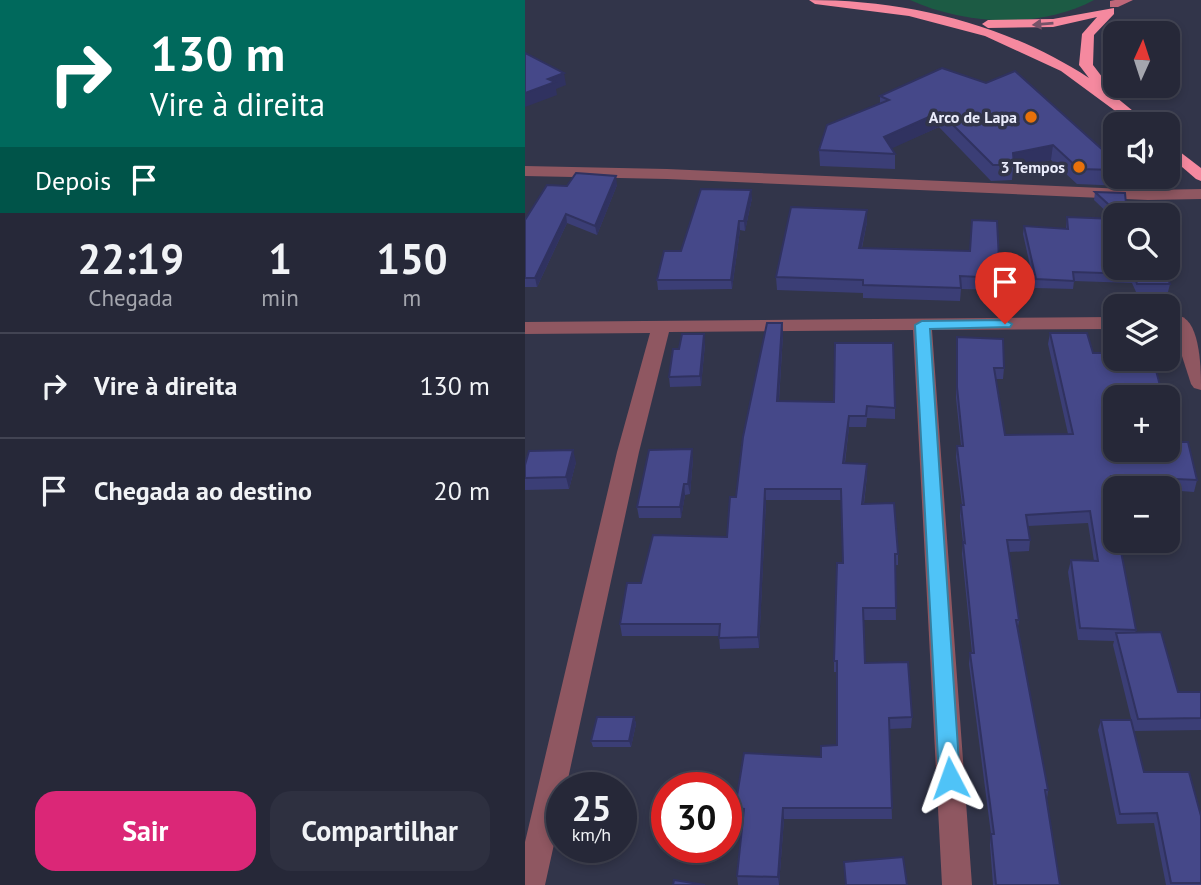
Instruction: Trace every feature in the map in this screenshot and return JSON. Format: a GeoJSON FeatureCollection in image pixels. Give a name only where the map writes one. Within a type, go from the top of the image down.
{"type":"FeatureCollection","features":[{"type":"Feature","properties":{"kind":"highway"},"geometry":{"type":"LineString","coordinates":[[815,0],[949,19],[1026,25],[1053,23],[1117,4]]}},
{"type":"Feature","properties":{"kind":"highway"},"geometry":{"type":"LineString","coordinates":[[902,0],[1018,42],[1048,56],[1103,92]]}},
{"type":"Feature","properties":{"kind":"highway"},"geometry":{"type":"LineString","coordinates":[[1103,88],[1086,65],[1088,34],[1117,4]]}},
{"type":"Feature","properties":{"kind":"highway"},"geometry":{"type":"LineString","coordinates":[[1111,98],[1128,112]]}},
{"type":"Feature","properties":{"kind":"highway"},"geometry":{"type":"LineString","coordinates":[[1180,157],[1201,176]]}},
{"type":"Feature","properties":{"kind":"street"},"geometry":{"type":"LineString","coordinates":[[525,171],[667,174],[1148,195],[1201,194]]}},
{"type":"Feature","properties":{"kind":"street"},"geometry":{"type":"LineString","coordinates":[[1180,322],[1201,322]]}},
{"type":"Feature","properties":{"kind":"street"},"geometry":{"type":"LineString","coordinates":[[525,328],[1103,323]]}},
{"type":"Feature","properties":{"kind":"street"},"geometry":{"type":"LineString","coordinates":[[922,325],[957,885]]}},
{"type":"Feature","properties":{"kind":"street"},"geometry":{"type":"LineString","coordinates":[[530,885],[628,452],[661,328]]}},
{"type":"Feature","properties":{"kind":"street"},"geometry":{"type":"LineString","coordinates":[[1180,336],[1201,384]]}},
{"type":"Feature","properties":{"kind":"green space"},"geometry":{"type":"Polygon","coordinates":[[[910,0],[1094,0],[1050,16],[1002,20],[954,15],[910,0]]]}},
{"type":"Feature","properties":{"kind":"building"},"geometry":{"type":"Polygon","coordinates":[[[525,53],[564,73],[548,79],[555,82],[525,93],[525,53]]]}},
{"type":"Feature","properties":{"kind":"building"},"geometry":{"type":"Polygon","coordinates":[[[942,68],[986,83],[1015,71],[1103,150],[1103,170],[1079,169],[1053,145],[1013,153],[1014,165],[993,165],[940,112],[884,137],[895,154],[819,150],[827,125],[889,100],[880,96],[942,68]]]}},
{"type":"Feature","properties":{"kind":"building"},"geometry":{"type":"Polygon","coordinates":[[[576,173],[616,176],[595,226],[566,214],[535,278],[525,278],[525,220],[547,185],[567,186],[576,173]]]}},
{"type":"Feature","properties":{"kind":"building"},"geometry":{"type":"Polygon","coordinates":[[[701,189],[751,190],[744,221],[739,221],[731,280],[657,280],[664,251],[681,251],[701,189]]]}},
{"type":"Feature","properties":{"kind":"building"},"geometry":{"type":"Polygon","coordinates":[[[1095,192],[1125,193],[1126,203],[1107,203],[1095,192]]]}},
{"type":"Feature","properties":{"kind":"building"},"geometry":{"type":"Polygon","coordinates":[[[791,207],[867,210],[859,248],[970,251],[972,220],[997,221],[1000,278],[960,276],[961,288],[863,285],[863,280],[776,277],[791,207]]]}},
{"type":"Feature","properties":{"kind":"building"},"geometry":{"type":"Polygon","coordinates":[[[1067,217],[1103,218],[1103,273],[1073,272],[1074,281],[1036,279],[1024,226],[1068,229],[1067,217]]]}},
{"type":"Feature","properties":{"kind":"building"},"geometry":{"type":"Polygon","coordinates":[[[1136,280],[1168,280],[1170,284],[1137,284],[1136,280]]]}},
{"type":"Feature","properties":{"kind":"building"},"geometry":{"type":"Polygon","coordinates":[[[767,323],[782,323],[777,401],[834,402],[835,343],[893,343],[895,408],[867,406],[866,416],[849,416],[843,463],[867,464],[862,504],[894,503],[898,554],[895,554],[896,608],[863,608],[865,663],[908,662],[912,717],[889,718],[892,808],[783,808],[778,877],[737,876],[738,863],[742,863],[744,809],[741,772],[744,753],[821,757],[821,746],[837,745],[837,661],[834,661],[837,563],[843,563],[841,489],[765,489],[758,637],[719,638],[720,624],[620,624],[627,583],[641,583],[653,535],[727,537],[730,497],[736,497],[743,437],[767,323]]]}},
{"type":"Feature","properties":{"kind":"building"},"geometry":{"type":"Polygon","coordinates":[[[1050,333],[1087,333],[1093,353],[1103,353],[1103,371],[1156,371],[1160,385],[1103,385],[1103,462],[1180,462],[1180,438],[1181,442],[1188,442],[1197,480],[1180,479],[1180,476],[1103,476],[1103,553],[1121,553],[1136,630],[1080,628],[1071,560],[1098,561],[1090,511],[1026,515],[1030,540],[1007,540],[1019,620],[1016,620],[1048,790],[1045,790],[1060,885],[996,885],[991,834],[994,834],[970,653],[974,653],[963,542],[965,543],[961,505],[964,505],[957,446],[963,446],[957,387],[957,337],[1003,339],[1004,368],[994,368],[1005,435],[1073,434],[1050,333]]]}},
{"type":"Feature","properties":{"kind":"building"},"geometry":{"type":"Polygon","coordinates":[[[682,334],[704,334],[700,376],[669,377],[673,349],[679,349],[682,334]]]}},
{"type":"Feature","properties":{"kind":"building"},"geometry":{"type":"Polygon","coordinates":[[[692,449],[688,484],[684,484],[680,507],[637,507],[649,450],[692,449]]]}},
{"type":"Feature","properties":{"kind":"building"},"geometry":{"type":"Polygon","coordinates":[[[573,450],[566,477],[525,478],[529,451],[573,450]]]}},
{"type":"Feature","properties":{"kind":"building"},"geometry":{"type":"Polygon","coordinates":[[[1161,632],[1178,692],[1201,692],[1201,718],[1138,719],[1116,633],[1161,632]]]}},
{"type":"Feature","properties":{"kind":"building"},"geometry":{"type":"Polygon","coordinates":[[[597,717],[634,717],[629,741],[591,741],[597,717]]]}},
{"type":"Feature","properties":{"kind":"building"},"geometry":{"type":"Polygon","coordinates":[[[1101,720],[1131,720],[1144,772],[1189,772],[1201,816],[1201,883],[1171,883],[1157,813],[1120,814],[1101,720]]]}},
{"type":"Feature","properties":{"kind":"building"},"geometry":{"type":"Polygon","coordinates":[[[903,857],[907,885],[846,885],[844,862],[903,857]]]}},
{"type":"Feature","properties":{"kind":"building"},"geometry":{"type":"Polygon","coordinates":[[[674,880],[705,885],[673,885],[674,880]]]}},
{"type":"Feature","properties":{"kind":"place","name":"Arco de Lapa"},"geometry":{"type":"Point","coordinates":[1031,117]}},
{"type":"Feature","properties":{"kind":"place","name":"3 Tempos"},"geometry":{"type":"Point","coordinates":[1079,167]}},
{"type":"Feature","properties":{"kind":"route"},"geometry":{"type":"LineString","coordinates":[[950,778],[922,325],[1005,324]]}}]}
